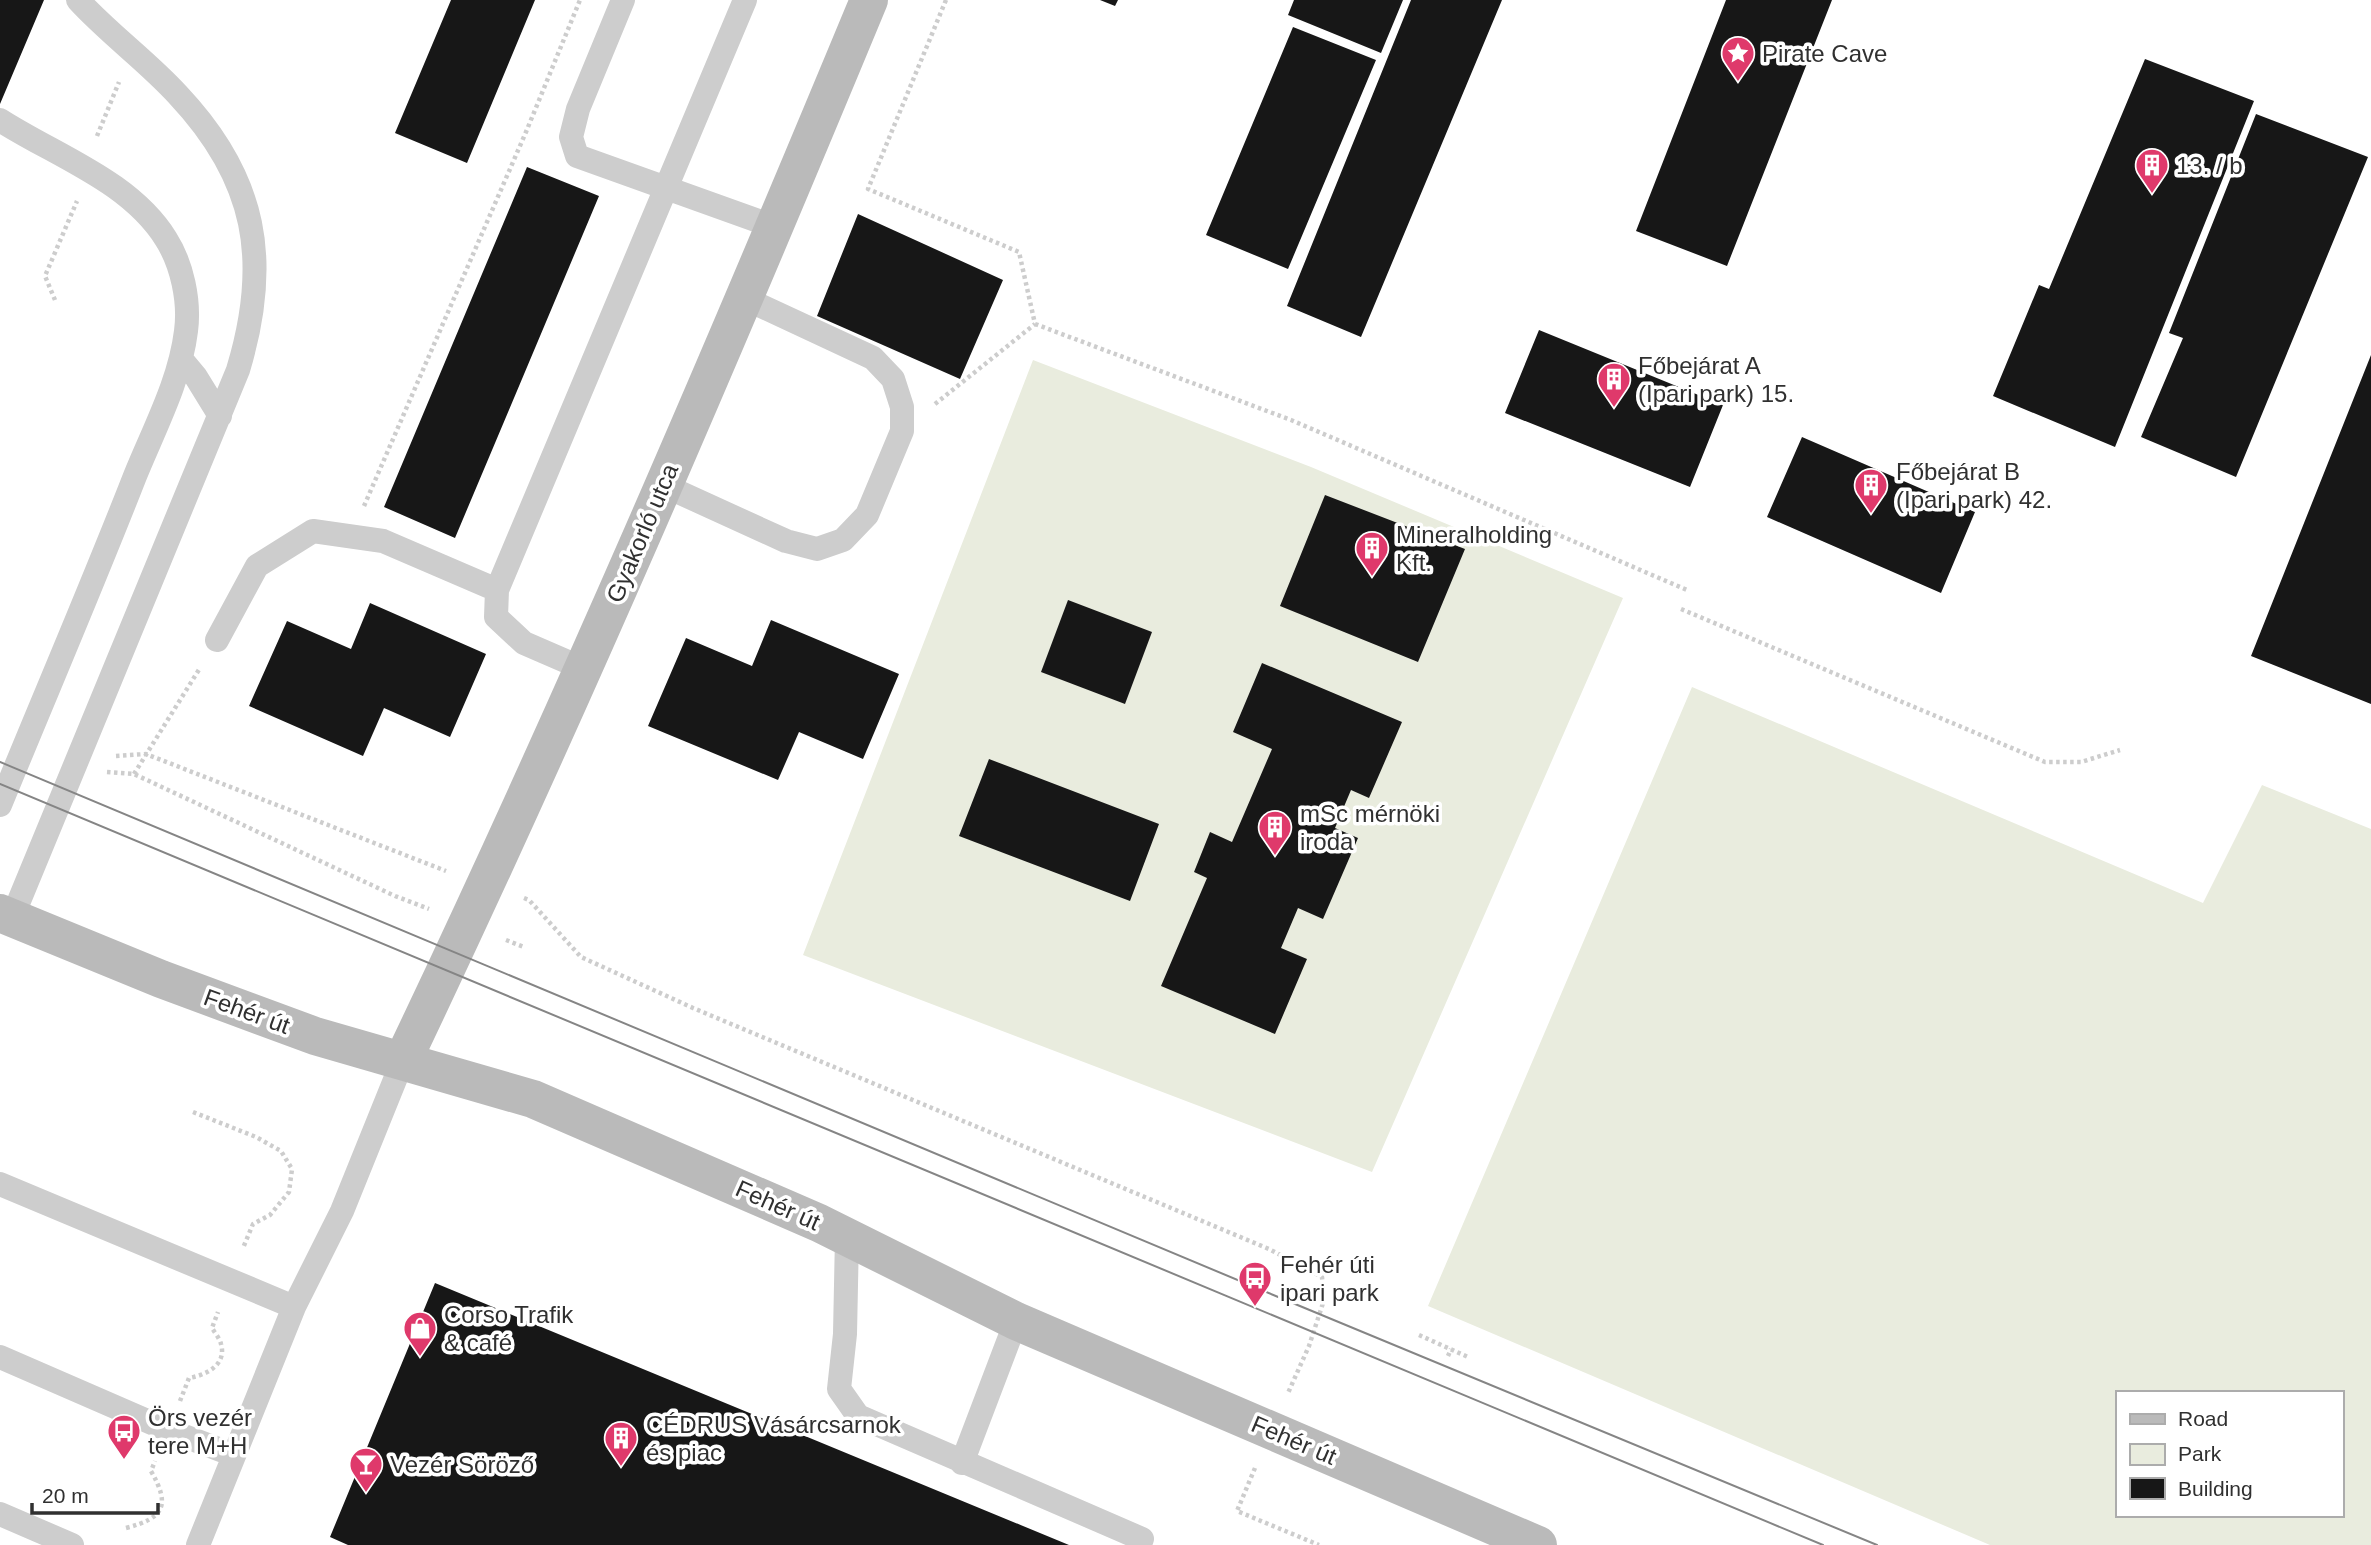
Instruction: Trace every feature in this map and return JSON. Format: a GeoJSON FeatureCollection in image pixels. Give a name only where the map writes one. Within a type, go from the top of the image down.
{"type":"FeatureCollection","features":[{"type":"Feature","properties":{"kind":"main road","name":"Gyakorló utca"},"geometry":{"type":"LineString","coordinates":[[403,1060],[584,668],[775,227],[869,0]]}},
{"type":"Feature","properties":{"kind":"main road","name":"Fehér út"},"geometry":{"type":"LineString","coordinates":[[6,916],[161,979],[315,1036],[533,1099],[847,1236],[1016,1321],[1538,1545]]}},
{"type":"Feature","properties":{"kind":"lane"},"geometry":{"type":"LineString","coordinates":[[6,916],[76,760],[220,416],[238,370],[253,311],[256,263],[252,226],[240,188],[223,154],[178,94],[78,0]]}},
{"type":"Feature","properties":{"kind":"lane"},"geometry":{"type":"LineString","coordinates":[[101,23],[111,0]]}},
{"type":"Feature","properties":{"kind":"lane"},"geometry":{"type":"LineString","coordinates":[[623,0],[578,109],[571,137],[577,156],[775,227]]}},
{"type":"Feature","properties":{"kind":"lane"},"geometry":{"type":"LineString","coordinates":[[584,668],[524,643],[496,617],[497,590],[745,0]]}},
{"type":"Feature","properties":{"kind":"lane"},"geometry":{"type":"LineString","coordinates":[[0,120],[127,194],[150,216],[167,240],[179,267],[186,296],[186,328],[181,359],[121,513],[0,805]]}},
{"type":"Feature","properties":{"kind":"lane"},"geometry":{"type":"LineString","coordinates":[[663,485],[786,541],[817,549],[843,540],[867,515],[902,431],[902,407],[893,379],[873,358],[744,298]]}},
{"type":"Feature","properties":{"kind":"lane"},"geometry":{"type":"LineString","coordinates":[[181,359],[196,377],[220,416]]}},
{"type":"Feature","properties":{"kind":"lane"},"geometry":{"type":"LineString","coordinates":[[217,640],[257,566],[313,531],[383,541],[497,590]]}},
{"type":"Feature","properties":{"kind":"lane"},"geometry":{"type":"LineString","coordinates":[[198,1545],[294,1307],[342,1211],[403,1060]]}},
{"type":"Feature","properties":{"kind":"lane"},"geometry":{"type":"LineString","coordinates":[[0,1184],[294,1307]]}},
{"type":"Feature","properties":{"kind":"lane"},"geometry":{"type":"LineString","coordinates":[[847,1236],[845,1334],[839,1390],[858,1416],[1142,1539]]}},
{"type":"Feature","properties":{"kind":"lane"},"geometry":{"type":"LineString","coordinates":[[962,1463],[1016,1321]]}},
{"type":"Feature","properties":{"kind":"lane"},"geometry":{"type":"LineString","coordinates":[[0,1357],[168,1430],[233,1455]]}},
{"type":"Feature","properties":{"kind":"lane"},"geometry":{"type":"LineString","coordinates":[[0,1514],[72,1545]]}},
{"type":"Feature","properties":{"kind":"path"},"geometry":{"type":"LineString","coordinates":[[351,536],[526,132],[580,0]]}},
{"type":"Feature","properties":{"kind":"path"},"geometry":{"type":"LineString","coordinates":[[946,0],[867,189],[1019,252],[1035,324]]}},
{"type":"Feature","properties":{"kind":"path"},"geometry":{"type":"LineString","coordinates":[[902,431],[1035,324]]}},
{"type":"Feature","properties":{"kind":"path"},"geometry":{"type":"LineString","coordinates":[[1035,324],[1291,420],[1687,590]]}},
{"type":"Feature","properties":{"kind":"path"},"geometry":{"type":"LineString","coordinates":[[1681,609],[2045,762],[2081,762],[2120,750]]}},
{"type":"Feature","properties":{"kind":"path"},"geometry":{"type":"LineString","coordinates":[[134,774],[217,640]]}},
{"type":"Feature","properties":{"kind":"path"},"geometry":{"type":"LineString","coordinates":[[112,757],[146,754],[529,900],[581,957],[692,1008],[1256,1244],[1322,1277],[1324,1300],[1309,1346],[1237,1511],[1319,1545]]}},
{"type":"Feature","properties":{"kind":"path"},"geometry":{"type":"LineString","coordinates":[[76,760],[104,772],[134,774],[395,896]]}},
{"type":"Feature","properties":{"kind":"path"},"geometry":{"type":"LineString","coordinates":[[193,1112],[281,1150],[292,1169],[289,1192],[279,1206],[253,1224]]}},
{"type":"Feature","properties":{"kind":"path"},"geometry":{"type":"LineString","coordinates":[[189,1378],[214,1370],[220,1357],[222,1345],[212,1328]]}},
{"type":"Feature","properties":{"kind":"path"},"geometry":{"type":"LineString","coordinates":[[1419,1335],[1468,1357]]}},
{"type":"Feature","properties":{"kind":"path"},"geometry":{"type":"LineString","coordinates":[[1448,1356],[1451,1349]]}},
{"type":"Feature","properties":{"kind":"path"},"geometry":{"type":"LineString","coordinates":[[126,1528],[157,1516],[164,1501],[160,1486],[151,1471]]}},
{"type":"Feature","properties":{"kind":"green space"},"geometry":{"type":"Polygon","coordinates":[[[1033,360],[1311,467],[1623,598],[1372,1172],[803,955],[1033,360]]]}},
{"type":"Feature","properties":{"kind":"green space"},"geometry":{"type":"Polygon","coordinates":[[[1692,687],[2203,903],[2262,785],[2371,829],[2371,1545],[1990,1545],[1428,1306],[1692,687]]]}},
{"type":"Feature","properties":{"kind":"building"},"geometry":{"type":"Polygon","coordinates":[[[0,0],[44,0],[0,104],[0,0]]]}},
{"type":"Feature","properties":{"kind":"building"},"geometry":{"type":"Polygon","coordinates":[[[451,0],[535,0],[467,163],[395,133],[451,0]]]}},
{"type":"Feature","properties":{"kind":"building"},"geometry":{"type":"Polygon","coordinates":[[[1100,0],[1118,0],[1115,6],[1100,0]]]}},
{"type":"Feature","properties":{"kind":"building"},"geometry":{"type":"Polygon","coordinates":[[[1294,0],[1403,0],[1381,53],[1288,15],[1294,0]]]}},
{"type":"Feature","properties":{"kind":"building"},"geometry":{"type":"Polygon","coordinates":[[[1411,0],[1502,0],[1361,337],[1287,306],[1411,0]]]}},
{"type":"Feature","properties":{"kind":"building"},"geometry":{"type":"Polygon","coordinates":[[[1726,0],[1832,0],[1727,266],[1636,231],[1726,0]]]}},
{"type":"Feature","properties":{"kind":"building"},"geometry":{"type":"Polygon","coordinates":[[[1293,27],[1376,60],[1288,269],[1206,235],[1293,27]]]}},
{"type":"Feature","properties":{"kind":"building","name":"13. / b"},"geometry":{"type":"Polygon","coordinates":[[[2145,59],[2254,101],[2115,447],[1993,396],[2039,285],[2049,289],[2145,59]]]}},
{"type":"Feature","properties":{"kind":"building"},"geometry":{"type":"Polygon","coordinates":[[[2256,114],[2368,157],[2236,477],[2141,437],[2183,338],[2169,333],[2256,114]]]}},
{"type":"Feature","properties":{"kind":"building"},"geometry":{"type":"Polygon","coordinates":[[[527,167],[599,196],[455,538],[384,507],[527,167]]]}},
{"type":"Feature","properties":{"kind":"building"},"geometry":{"type":"Polygon","coordinates":[[[858,214],[1003,280],[960,379],[817,316],[858,214]]]}},
{"type":"Feature","properties":{"kind":"building","name":"Főbejárat A (Ipari park) 15."},"geometry":{"type":"Polygon","coordinates":[[[1539,330],[1723,405],[1690,487],[1505,413],[1539,330]]]}},
{"type":"Feature","properties":{"kind":"building"},"geometry":{"type":"Polygon","coordinates":[[[2371,355],[2371,704],[2251,656],[2371,355]]]}},
{"type":"Feature","properties":{"kind":"building","name":"Főbejárat B (Ipari park) 42."},"geometry":{"type":"Polygon","coordinates":[[[1802,437],[1975,512],[1941,593],[1767,517],[1802,437]]]}},
{"type":"Feature","properties":{"kind":"building","name":"Mineralholding Kft."},"geometry":{"type":"Polygon","coordinates":[[[1325,495],[1465,549],[1418,662],[1280,606],[1325,495]]]}},
{"type":"Feature","properties":{"kind":"building"},"geometry":{"type":"Polygon","coordinates":[[[1068,600],[1152,632],[1125,704],[1041,672],[1068,600]]]}},
{"type":"Feature","properties":{"kind":"building"},"geometry":{"type":"Polygon","coordinates":[[[370,603],[486,654],[450,737],[384,708],[363,756],[249,706],[287,621],[351,649],[370,603]]]}},
{"type":"Feature","properties":{"kind":"building"},"geometry":{"type":"Polygon","coordinates":[[[771,620],[899,674],[863,759],[799,732],[778,780],[648,726],[686,638],[752,666],[771,620]]]}},
{"type":"Feature","properties":{"kind":"building","name":"mSc mérnöki iroda"},"geometry":{"type":"Polygon","coordinates":[[[1262,663],[1402,722],[1369,798],[1351,790],[1335,828],[1358,838],[1323,919],[1298,908],[1281,948],[1307,959],[1275,1034],[1161,986],[1207,878],[1194,872],[1210,832],[1232,842],[1272,749],[1233,732],[1262,663]]]}},
{"type":"Feature","properties":{"kind":"building"},"geometry":{"type":"Polygon","coordinates":[[[989,759],[1159,824],[1130,901],[959,836],[989,759]]]}},
{"type":"Feature","properties":{"kind":"building","name":"CÉDRUS Vásárcsarnok és piac"},"geometry":{"type":"Polygon","coordinates":[[[435,1283],[1069,1545],[348,1545],[330,1537],[435,1283]]]}},
{"type":"Feature","properties":{"kind":"tram line"},"geometry":{"type":"LineString","coordinates":[[0,762],[1877,1545]]}},
{"type":"Feature","properties":{"kind":"tram line"},"geometry":{"type":"LineString","coordinates":[[0,784],[1823,1545]]}},
{"type":"Feature","properties":{"kind":"place","name":"Pirate Cave"},"geometry":{"type":"Point","coordinates":[1738,83]}},
{"type":"Feature","properties":{"kind":"place","name":"13. / b"},"geometry":{"type":"Point","coordinates":[2152,195]}},
{"type":"Feature","properties":{"kind":"place","name":"Főbejárat A (Ipari park) 15."},"geometry":{"type":"Point","coordinates":[1614,409]}},
{"type":"Feature","properties":{"kind":"place","name":"Főbejárat B (Ipari park) 42."},"geometry":{"type":"Point","coordinates":[1871,515]}},
{"type":"Feature","properties":{"kind":"place","name":"Mineralholding Kft."},"geometry":{"type":"Point","coordinates":[1372,578]}},
{"type":"Feature","properties":{"kind":"place","name":"mSc mérnöki iroda"},"geometry":{"type":"Point","coordinates":[1275,857]}},
{"type":"Feature","properties":{"kind":"place","name":"Fehér úti ipari park"},"geometry":{"type":"Point","coordinates":[1255,1308]}},
{"type":"Feature","properties":{"kind":"place","name":"Corso Trafik & café"},"geometry":{"type":"Point","coordinates":[420,1358]}},
{"type":"Feature","properties":{"kind":"place","name":"Örs vezér tere M+H"},"geometry":{"type":"Point","coordinates":[124,1461]}},
{"type":"Feature","properties":{"kind":"place","name":"CÉDRUS Vásárcsarnok és piac"},"geometry":{"type":"Point","coordinates":[621,1468]}},
{"type":"Feature","properties":{"kind":"place","name":"Vezér Söröző"},"geometry":{"type":"Point","coordinates":[366,1494]}}]}
